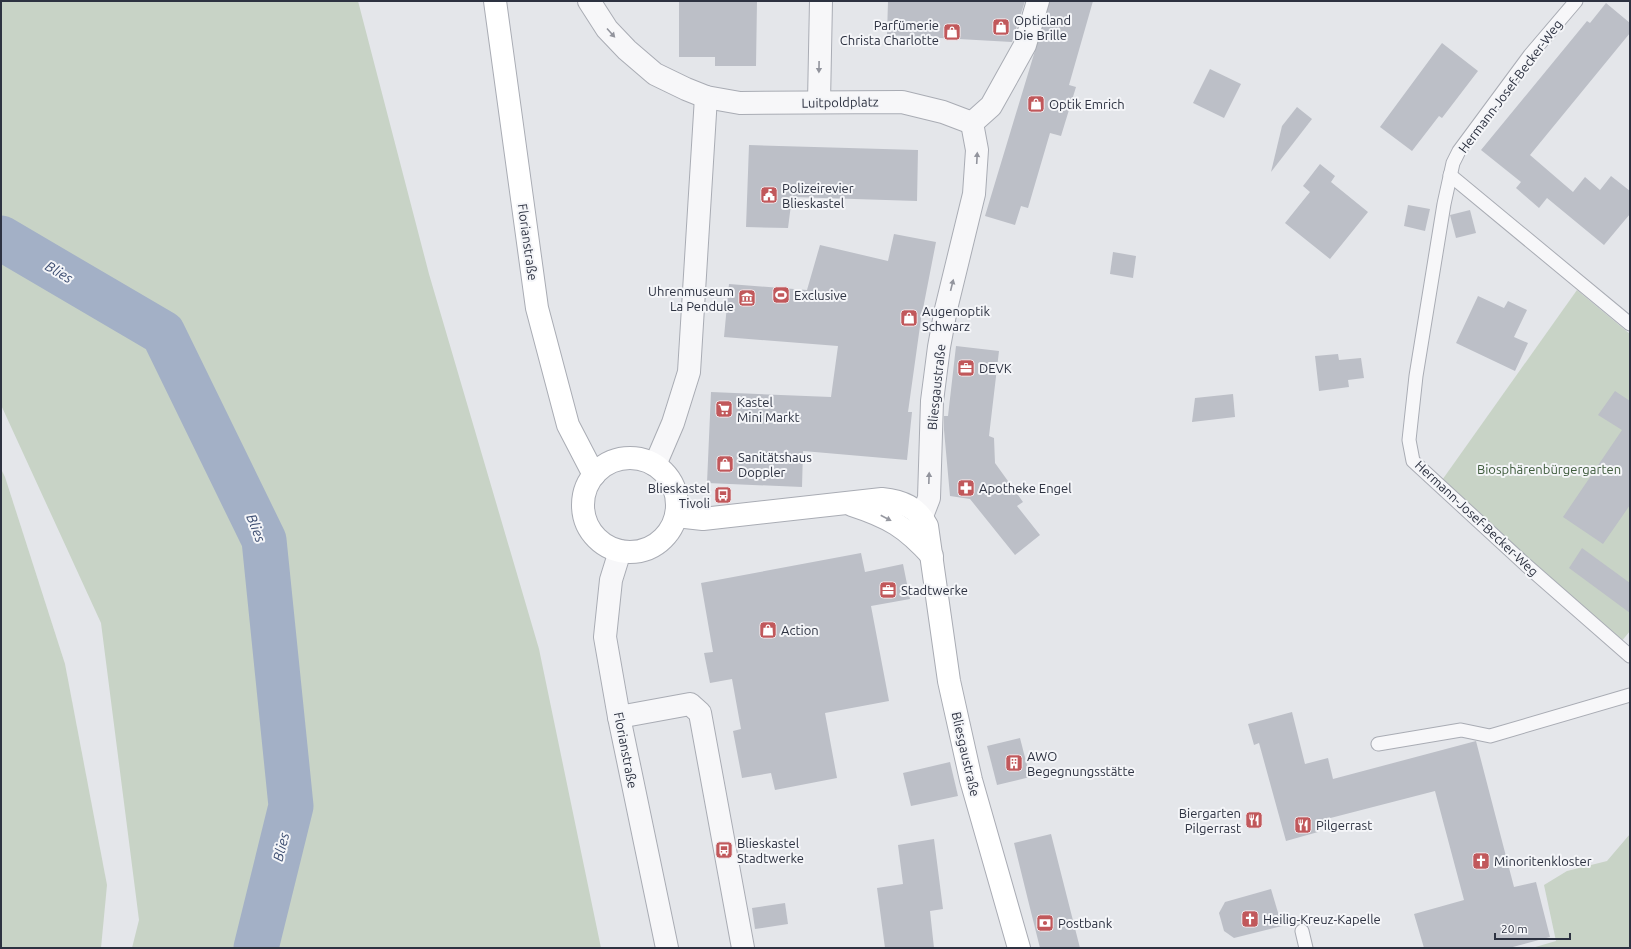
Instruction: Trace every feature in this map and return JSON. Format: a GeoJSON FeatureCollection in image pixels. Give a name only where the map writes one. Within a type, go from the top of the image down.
{"type":"FeatureCollection","features":[{"type":"Feature","properties":{"kind":"main road","name":"Florianstraße"},"geometry":{"type":"LineString","coordinates":[[495,1],[537,308],[568,425],[594,475]]}},
{"type":"Feature","properties":{"kind":"main road"},"geometry":{"type":"LineString","coordinates":[[630,458],[643,460],[655,465],[667,475],[674,487],[677,502],[676,516],[670,529],[661,541],[649,548],[635,552],[620,551],[606,544],[593,534],[586,520],[583,504],[586,488],[594,475],[604,465],[616,460],[630,458]]}},
{"type":"Feature","properties":{"kind":"main road"},"geometry":{"type":"LineString","coordinates":[[676,516],[703,519],[849,504],[882,498],[898,500],[912,507],[922,516]]}},
{"type":"Feature","properties":{"kind":"main road"},"geometry":{"type":"LineString","coordinates":[[849,504],[876,513],[898,524],[916,538],[932,556]]}},
{"type":"Feature","properties":{"kind":"main road","name":"Bliesgaustraße"},"geometry":{"type":"LineString","coordinates":[[922,516],[927,526],[952,696],[971,780],[1019,948]]}},
{"type":"Feature","properties":{"kind":"street","name":"Luitpoldplatz"},"geometry":{"type":"LineString","coordinates":[[589,1],[607,29],[626,50],[655,74],[706,97],[740,103],[902,102],[943,112],[972,123]]}},
{"type":"Feature","properties":{"kind":"street"},"geometry":{"type":"LineString","coordinates":[[819,102],[821,1]]}},
{"type":"Feature","properties":{"kind":"street"},"geometry":{"type":"LineString","coordinates":[[972,123],[990,106],[1025,45],[1038,1]]}},
{"type":"Feature","properties":{"kind":"street"},"geometry":{"type":"LineString","coordinates":[[655,465],[673,422],[689,372],[706,97]]}},
{"type":"Feature","properties":{"kind":"street","name":"Bliesgaustraße"},"geometry":{"type":"LineString","coordinates":[[922,516],[929,498],[932,401],[939,347],[946,309],[974,194],[977,150],[972,123]]}},
{"type":"Feature","properties":{"kind":"street","name":"Florianstraße"},"geometry":{"type":"LineString","coordinates":[[620,551],[611,580],[605,637],[619,717],[667,948]]}},
{"type":"Feature","properties":{"kind":"street"},"geometry":{"type":"LineString","coordinates":[[619,717],[690,704],[700,713],[743,948]]}},
{"type":"Feature","properties":{"kind":"lane","name":"Hermann-Josef-Becker-Weg"},"geometry":{"type":"LineString","coordinates":[[1576,1],[1530,55],[1459,151],[1453,163],[1416,376],[1409,440],[1413,461],[1526,565],[1630,656]]}},
{"type":"Feature","properties":{"kind":"lane"},"geometry":{"type":"LineString","coordinates":[[1450,175],[1630,324]]}},
{"type":"Feature","properties":{"kind":"lane"},"geometry":{"type":"LineString","coordinates":[[1378,744],[1462,730],[1490,736],[1630,695]]}},
{"type":"Feature","properties":{"kind":"lane"},"geometry":{"type":"LineString","coordinates":[[1302,931],[1306,948]]}},
{"type":"Feature","properties":{"kind":"green space"},"geometry":{"type":"Polygon","coordinates":[[[1,1],[358,1],[429,274],[539,649],[601,948],[132,948],[139,920],[101,623],[1,405],[1,1]]]}},
{"type":"Feature","properties":{"kind":"green space","name":"Biosphärenbürgergarten"},"geometry":{"type":"Polygon","coordinates":[[[1577,290],[1630,334],[1630,631],[1621,642],[1440,483],[1577,290]]]}},
{"type":"Feature","properties":{"kind":"green space"},"geometry":{"type":"Polygon","coordinates":[[[1,469],[5,477],[65,664],[107,885],[101,948],[1,948],[1,469]]]}},
{"type":"Feature","properties":{"kind":"green space"},"geometry":{"type":"Polygon","coordinates":[[[1630,834],[1630,948],[1532,948],[1556,941],[1544,885],[1567,871],[1607,861],[1630,834]]]}},
{"type":"Feature","properties":{"kind":"building"},"geometry":{"type":"Polygon","coordinates":[[[679,1],[757,1],[756,66],[715,66],[715,57],[679,57],[679,1]]]}},
{"type":"Feature","properties":{"kind":"building"},"geometry":{"type":"Polygon","coordinates":[[[888,1],[1025,1],[1012,42],[887,35],[888,1]]]}},
{"type":"Feature","properties":{"kind":"building"},"geometry":{"type":"Polygon","coordinates":[[[1050,1],[1093,1],[1069,85],[1076,87],[1061,136],[1050,133],[1028,208],[1021,206],[1015,225],[985,216],[1050,1]]]}},
{"type":"Feature","properties":{"kind":"building"},"geometry":{"type":"Polygon","coordinates":[[[1606,3],[1630,23],[1630,33],[1530,155],[1573,192],[1585,177],[1600,190],[1611,176],[1630,191],[1630,214],[1604,245],[1547,198],[1539,208],[1516,188],[1521,182],[1481,150],[1587,21],[1590,23],[1606,3]]]}},
{"type":"Feature","properties":{"kind":"building"},"geometry":{"type":"Polygon","coordinates":[[[1442,43],[1478,71],[1442,118],[1439,116],[1412,151],[1380,127],[1442,43]]]}},
{"type":"Feature","properties":{"kind":"building"},"geometry":{"type":"Polygon","coordinates":[[[1210,69],[1241,84],[1224,118],[1193,103],[1210,69]]]}},
{"type":"Feature","properties":{"kind":"building"},"geometry":{"type":"Polygon","coordinates":[[[1297,107],[1312,119],[1271,172],[1282,126],[1297,107]]]}},
{"type":"Feature","properties":{"kind":"building"},"geometry":{"type":"Polygon","coordinates":[[[749,145],[918,150],[917,201],[792,197],[788,228],[746,227],[749,145]]]}},
{"type":"Feature","properties":{"kind":"building"},"geometry":{"type":"Polygon","coordinates":[[[1320,164],[1335,176],[1331,182],[1368,212],[1330,259],[1285,223],[1310,192],[1303,186],[1320,164]]]}},
{"type":"Feature","properties":{"kind":"building"},"geometry":{"type":"Polygon","coordinates":[[[1408,205],[1430,209],[1425,231],[1404,226],[1408,205]]]}},
{"type":"Feature","properties":{"kind":"building"},"geometry":{"type":"Polygon","coordinates":[[[1470,210],[1476,233],[1456,238],[1450,215],[1470,210]]]}},
{"type":"Feature","properties":{"kind":"building"},"geometry":{"type":"Polygon","coordinates":[[[894,234],[936,242],[921,319],[908,412],[912,412],[907,460],[803,451],[802,487],[707,483],[711,392],[831,397],[838,346],[724,337],[729,284],[807,290],[820,245],[888,261],[894,234]]]}},
{"type":"Feature","properties":{"kind":"building"},"geometry":{"type":"Polygon","coordinates":[[[1113,252],[1136,256],[1133,278],[1110,274],[1113,252]]]}},
{"type":"Feature","properties":{"kind":"building"},"geometry":{"type":"Polygon","coordinates":[[[1478,296],[1504,308],[1508,301],[1527,310],[1514,337],[1528,343],[1515,371],[1456,343],[1478,296]]]}},
{"type":"Feature","properties":{"kind":"building"},"geometry":{"type":"Polygon","coordinates":[[[956,346],[999,351],[989,436],[994,438],[995,463],[1023,502],[1017,506],[1040,535],[1015,555],[970,499],[950,496],[944,416],[948,416],[956,346]]]}},
{"type":"Feature","properties":{"kind":"building"},"geometry":{"type":"Polygon","coordinates":[[[1338,354],[1339,360],[1361,358],[1364,378],[1348,380],[1349,387],[1319,391],[1315,356],[1338,354]]]}},
{"type":"Feature","properties":{"kind":"building"},"geometry":{"type":"Polygon","coordinates":[[[1615,391],[1630,401],[1630,505],[1603,544],[1563,517],[1622,430],[1598,415],[1615,391]]]}},
{"type":"Feature","properties":{"kind":"building"},"geometry":{"type":"Polygon","coordinates":[[[1233,394],[1235,417],[1192,422],[1195,398],[1233,394]]]}},
{"type":"Feature","properties":{"kind":"building"},"geometry":{"type":"Polygon","coordinates":[[[1582,548],[1630,583],[1630,613],[1569,568],[1582,548]]]}},
{"type":"Feature","properties":{"kind":"building"},"geometry":{"type":"Polygon","coordinates":[[[861,553],[865,572],[903,564],[910,599],[871,606],[889,701],[825,713],[837,778],[775,790],[771,773],[742,778],[733,731],[741,729],[732,679],[710,683],[704,653],[713,652],[701,583],[861,553]]]}},
{"type":"Feature","properties":{"kind":"building","name":"Minoritenkloster"},"geometry":{"type":"Polygon","coordinates":[[[1292,712],[1305,764],[1328,758],[1333,779],[1476,741],[1514,887],[1536,882],[1550,937],[1509,948],[1424,948],[1414,914],[1464,900],[1435,791],[1315,822],[1318,832],[1286,841],[1259,743],[1254,745],[1248,724],[1292,712]]]}},
{"type":"Feature","properties":{"kind":"building","name":"AWO Begegnungsstätte"},"geometry":{"type":"Polygon","coordinates":[[[1020,738],[1030,777],[997,785],[987,746],[1020,738]]]}},
{"type":"Feature","properties":{"kind":"building"},"geometry":{"type":"Polygon","coordinates":[[[950,762],[958,796],[911,806],[903,773],[950,762]]]}},
{"type":"Feature","properties":{"kind":"building"},"geometry":{"type":"Polygon","coordinates":[[[1051,834],[1080,948],[1040,948],[1014,843],[1051,834]]]}},
{"type":"Feature","properties":{"kind":"building"},"geometry":{"type":"Polygon","coordinates":[[[934,839],[943,909],[930,911],[934,948],[885,948],[877,888],[903,884],[898,845],[934,839]]]}},
{"type":"Feature","properties":{"kind":"building","name":"Heilig-Kreuz-Kapelle"},"geometry":{"type":"Polygon","coordinates":[[[1271,889],[1282,926],[1234,938],[1224,931],[1219,913],[1225,902],[1271,889]]]}},
{"type":"Feature","properties":{"kind":"building"},"geometry":{"type":"Polygon","coordinates":[[[785,903],[788,924],[755,929],[752,908],[785,903]]]}},
{"type":"Feature","properties":{"kind":"waterway","name":"Blies"},"geometry":{"type":"LineString","coordinates":[[1,238],[163,333],[264,540],[291,806],[256,948]]}},
{"type":"Feature","properties":{"kind":"place","name":"Opticland Die Brille"},"geometry":{"type":"Point","coordinates":[1001,27]}},
{"type":"Feature","properties":{"kind":"place","name":"Parfümerie Christa Charlotte"},"geometry":{"type":"Point","coordinates":[952,32]}},
{"type":"Feature","properties":{"kind":"place","name":"Optik Emrich"},"geometry":{"type":"Point","coordinates":[1036,104]}},
{"type":"Feature","properties":{"kind":"place","name":"Polizeirevier Blieskastel"},"geometry":{"type":"Point","coordinates":[769,195]}},
{"type":"Feature","properties":{"kind":"place","name":"Exclusive"},"geometry":{"type":"Point","coordinates":[781,295]}},
{"type":"Feature","properties":{"kind":"place","name":"Uhrenmuseum La Pendule"},"geometry":{"type":"Point","coordinates":[747,298]}},
{"type":"Feature","properties":{"kind":"place","name":"Augenoptik Schwarz"},"geometry":{"type":"Point","coordinates":[909,318]}},
{"type":"Feature","properties":{"kind":"place","name":"DEVK"},"geometry":{"type":"Point","coordinates":[966,368]}},
{"type":"Feature","properties":{"kind":"place","name":"Kastel Mini Markt"},"geometry":{"type":"Point","coordinates":[724,409]}},
{"type":"Feature","properties":{"kind":"place","name":"Sanitätshaus Doppler"},"geometry":{"type":"Point","coordinates":[725,464]}},
{"type":"Feature","properties":{"kind":"place","name":"Apotheke Engel"},"geometry":{"type":"Point","coordinates":[966,488]}},
{"type":"Feature","properties":{"kind":"place","name":"Blieskastel Tivoli"},"geometry":{"type":"Point","coordinates":[723,495]}},
{"type":"Feature","properties":{"kind":"place","name":"Stadtwerke"},"geometry":{"type":"Point","coordinates":[888,590]}},
{"type":"Feature","properties":{"kind":"place","name":"Action"},"geometry":{"type":"Point","coordinates":[768,630]}},
{"type":"Feature","properties":{"kind":"place","name":"AWO Begegnungsstätte"},"geometry":{"type":"Point","coordinates":[1014,763]}},
{"type":"Feature","properties":{"kind":"place","name":"Biergarten Pilgerrast"},"geometry":{"type":"Point","coordinates":[1254,820]}},
{"type":"Feature","properties":{"kind":"place","name":"Pilgerrast"},"geometry":{"type":"Point","coordinates":[1303,825]}},
{"type":"Feature","properties":{"kind":"place","name":"Blieskastel Stadtwerke"},"geometry":{"type":"Point","coordinates":[724,850]}},
{"type":"Feature","properties":{"kind":"place","name":"Minoritenkloster"},"geometry":{"type":"Point","coordinates":[1481,861]}},
{"type":"Feature","properties":{"kind":"place","name":"Heilig-Kreuz-Kapelle"},"geometry":{"type":"Point","coordinates":[1250,919]}},
{"type":"Feature","properties":{"kind":"place","name":"Postbank"},"geometry":{"type":"Point","coordinates":[1045,923]}}]}
